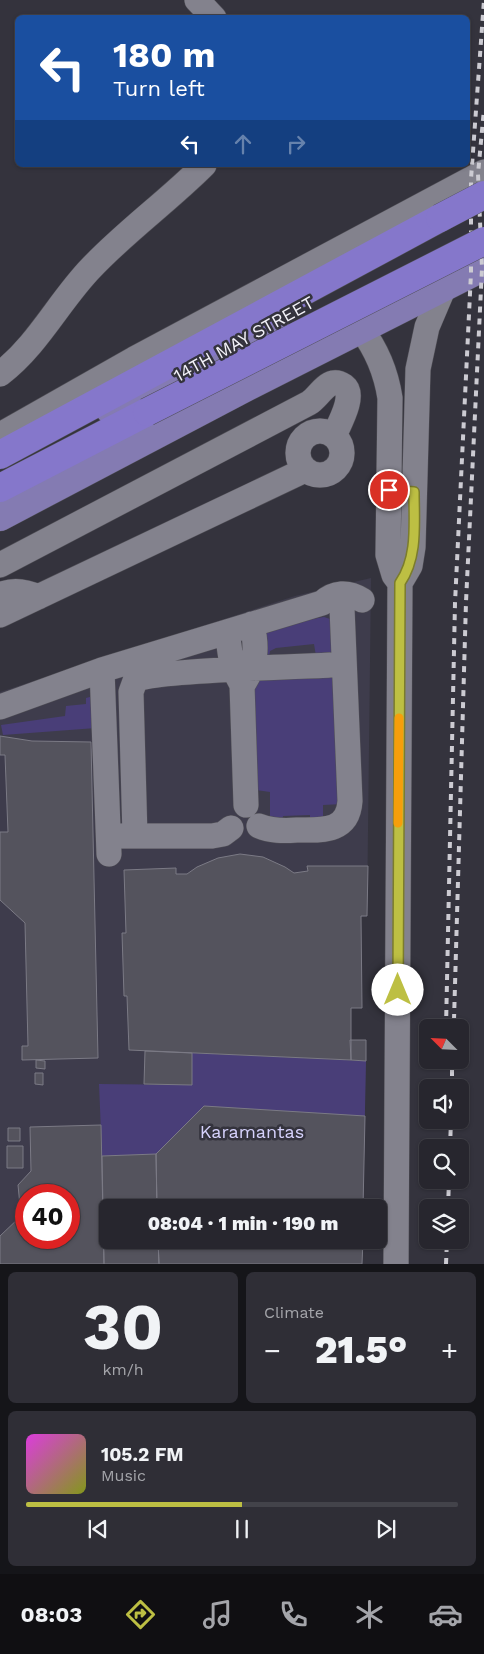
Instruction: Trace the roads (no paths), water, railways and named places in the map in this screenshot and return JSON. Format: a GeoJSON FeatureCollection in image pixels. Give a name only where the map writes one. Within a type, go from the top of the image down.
{"type":"FeatureCollection","features":[{"type":"Feature","properties":{"kind":"highway"},"geometry":{"type":"LineString","coordinates":[[0,455],[484,194]]}},
{"type":"Feature","properties":{"kind":"highway"},"geometry":{"type":"LineString","coordinates":[[0,488],[484,241]]}},
{"type":"Feature","properties":{"kind":"main road","name":"14TH MAY STREET"},"geometry":{"type":"LineString","coordinates":[[0,465],[169,381],[484,207]]}},
{"type":"Feature","properties":{"kind":"main road"},"geometry":{"type":"LineString","coordinates":[[0,517],[180,422],[484,267]]}},
{"type":"Feature","properties":{"kind":"main road"},"geometry":{"type":"LineString","coordinates":[[169,381],[182,388],[189,402],[185,417],[180,422]]}},
{"type":"Feature","properties":{"kind":"street"},"geometry":{"type":"LineString","coordinates":[[197,0],[211,15]]}},
{"type":"Feature","properties":{"kind":"street"},"geometry":{"type":"LineString","coordinates":[[0,374],[30,346],[91,267],[202,167]]}},
{"type":"Feature","properties":{"kind":"street"},"geometry":{"type":"LineString","coordinates":[[0,435],[134,359],[484,172]]}},
{"type":"Feature","properties":{"kind":"street"},"geometry":{"type":"LineString","coordinates":[[396,1264],[400,591],[412,556],[418,369],[427,327],[444,287]]}},
{"type":"Feature","properties":{"kind":"street"},"geometry":{"type":"LineString","coordinates":[[361,329],[378,354],[390,398],[388,555],[400,591]]}},
{"type":"Feature","properties":{"kind":"street"},"geometry":{"type":"LineString","coordinates":[[0,565],[310,403],[326,387],[334,383],[342,384],[348,390],[350,398],[334,436],[325,432],[316,432],[307,436],[300,443],[299,462],[305,470],[0,615]]}},
{"type":"Feature","properties":{"kind":"street"},"geometry":{"type":"LineString","coordinates":[[389,490],[414,492]]}},
{"type":"Feature","properties":{"kind":"street"},"geometry":{"type":"LineString","coordinates":[[0,595],[16,591],[27,592],[38,597]]}},
{"type":"Feature","properties":{"kind":"street"},"geometry":{"type":"LineString","coordinates":[[0,707],[102,670],[252,624],[400,591]]}},
{"type":"Feature","properties":{"kind":"street"},"geometry":{"type":"LineString","coordinates":[[258,826],[275,830],[324,830],[340,823],[348,813],[350,801],[342,604]]}},
{"type":"Feature","properties":{"kind":"street"},"geometry":{"type":"LineString","coordinates":[[242,675],[256,649],[252,624]]}},
{"type":"Feature","properties":{"kind":"street"},"geometry":{"type":"LineString","coordinates":[[227,632],[242,675],[246,805]]}},
{"type":"Feature","properties":{"kind":"street"},"geometry":{"type":"LineString","coordinates":[[135,836],[131,692],[133,684],[143,677],[242,675],[330,665]]}},
{"type":"Feature","properties":{"kind":"street"},"geometry":{"type":"LineString","coordinates":[[102,670],[109,845],[135,836],[212,836],[223,834],[231,828]]}},
{"type":"Feature","properties":{"kind":"street"},"geometry":{"type":"LineString","coordinates":[[240,805],[251,806],[259,815],[258,826],[251,834],[246,836],[235,832],[229,823],[231,812],[240,805]]}},
{"type":"Feature","properties":{"kind":"railway"},"geometry":{"type":"LineString","coordinates":[[446,1019],[455,603],[471,273],[471,179],[484,0]]}},
{"type":"Feature","properties":{"kind":"railway"},"geometry":{"type":"LineString","coordinates":[[454,1019],[466,602],[482,268],[478,174],[484,109]]}},
{"type":"Feature","properties":{"kind":"railway"},"geometry":{"type":"LineString","coordinates":[[452,1069],[452,1079]]}},
{"type":"Feature","properties":{"kind":"railway"},"geometry":{"type":"LineString","coordinates":[[450,1139],[451,1129]]}},
{"type":"Feature","properties":{"kind":"railway"},"geometry":{"type":"LineString","coordinates":[[448,1199],[449,1189]]}},
{"type":"Feature","properties":{"kind":"railway"},"geometry":{"type":"LineString","coordinates":[[446,1264],[447,1249]]}},
{"type":"Feature","properties":{"kind":"park label","name":"Karamantas"},"geometry":{"type":"Point","coordinates":[252,1132]}}]}
